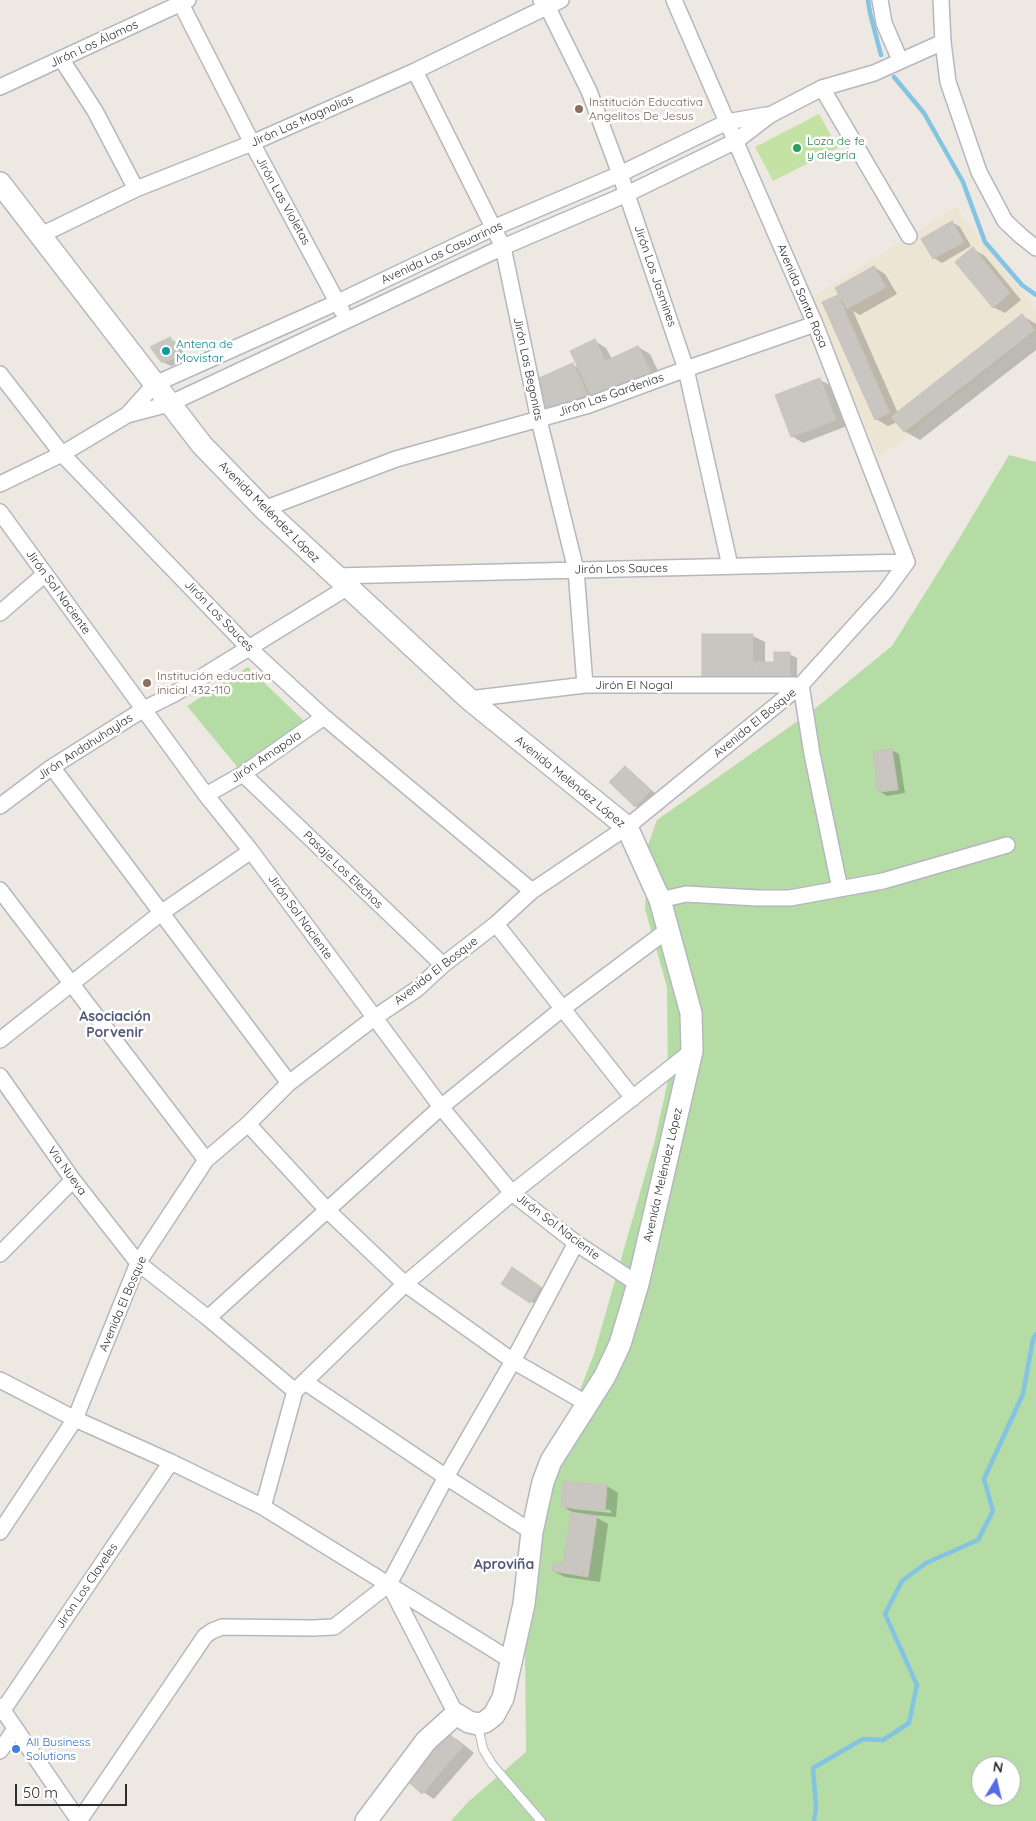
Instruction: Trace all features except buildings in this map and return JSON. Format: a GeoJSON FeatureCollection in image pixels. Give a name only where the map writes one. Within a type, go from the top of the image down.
{"type":"FeatureCollection","features":[{"type":"Feature","properties":{"kind":"street","name":"Jirón Las Magnolias"},"geometry":{"type":"LineString","coordinates":[[41,234],[136,189],[252,143],[415,71],[544,3],[561,0]]}},
{"type":"Feature","properties":{"kind":"street","name":"Avenida Santa Rosa"},"geometry":{"type":"LineString","coordinates":[[674,0],[815,324],[907,562]]}},
{"type":"Feature","properties":{"kind":"street"},"geometry":{"type":"LineString","coordinates":[[880,0],[884,23],[900,60]]}},
{"type":"Feature","properties":{"kind":"street"},"geometry":{"type":"LineString","coordinates":[[941,0],[943,42],[948,82],[979,172],[1005,220],[1036,248]]}},
{"type":"Feature","properties":{"kind":"street","name":"Jirón Los Álamos"},"geometry":{"type":"LineString","coordinates":[[0,87],[62,60],[183,1]]}},
{"type":"Feature","properties":{"kind":"street","name":"Jirón Las Violetas"},"geometry":{"type":"LineString","coordinates":[[183,1],[252,143],[346,320]]}},
{"type":"Feature","properties":{"kind":"street","name":"Jirón Los Jasmines"},"geometry":{"type":"LineString","coordinates":[[544,3],[589,91],[620,174],[686,368],[730,566]]}},
{"type":"Feature","properties":{"kind":"street","name":"Avenida Las Casuarinas"},"geometry":{"type":"LineString","coordinates":[[0,484],[62,454],[127,415],[170,404],[503,247],[627,194],[736,140],[770,115],[822,88],[874,73],[943,42]]}},
{"type":"Feature","properties":{"kind":"street"},"geometry":{"type":"LineString","coordinates":[[62,60],[95,111],[136,189]]}},
{"type":"Feature","properties":{"kind":"street","name":"Jirón Las Begonias"},"geometry":{"type":"LineString","coordinates":[[415,71],[503,247],[539,420],[576,570],[585,685]]}},
{"type":"Feature","properties":{"kind":"street"},"geometry":{"type":"LineString","coordinates":[[822,88],[909,236]]}},
{"type":"Feature","properties":{"kind":"street","name":"Avenida Las Casuarinas"},"geometry":{"type":"LineString","coordinates":[[127,415],[155,384],[338,302],[493,228],[620,174],[727,122],[770,115]]}},
{"type":"Feature","properties":{"kind":"street","name":"Avenida Meléndez López"},"geometry":{"type":"LineString","coordinates":[[0,183],[202,444],[264,509],[469,699],[627,827],[660,900],[669,929],[692,1013],[692,1051],[638,1284],[620,1344],[605,1376],[551,1461],[542,1482],[532,1532],[524,1604],[512,1661],[502,1698],[494,1715],[485,1722],[478,1724]]}},
{"type":"Feature","properties":{"kind":"street","name":"Jirón Las Gardenias"},"geometry":{"type":"LineString","coordinates":[[264,509],[396,459],[589,405],[686,368],[815,324]]}},
{"type":"Feature","properties":{"kind":"street","name":"Jirón Los Sauces"},"geometry":{"type":"LineString","coordinates":[[0,374],[62,454],[248,647],[324,718],[532,891]]}},
{"type":"Feature","properties":{"kind":"street","name":"Jirón Sol Naciente"},"geometry":{"type":"LineString","coordinates":[[0,512],[206,795],[251,851],[441,1107],[512,1193],[576,1243],[638,1284]]}},
{"type":"Feature","properties":{"kind":"street","name":"Jirón Los Sauces"},"geometry":{"type":"LineString","coordinates":[[341,581],[576,570],[907,562]]}},
{"type":"Feature","properties":{"kind":"street","name":"Avenida El Bosque"},"geometry":{"type":"LineString","coordinates":[[0,1532],[75,1419],[138,1263],[206,1160],[248,1124],[289,1083],[374,1018],[417,989],[443,965],[496,924],[532,891],[627,827],[801,685],[885,592],[907,562]]}},
{"type":"Feature","properties":{"kind":"street"},"geometry":{"type":"LineString","coordinates":[[0,613],[46,574]]}},
{"type":"Feature","properties":{"kind":"street"},"geometry":{"type":"LineString","coordinates":[[248,647],[341,581]]}},
{"type":"Feature","properties":{"kind":"street","name":"Jirón Andahuhaylas"},"geometry":{"type":"LineString","coordinates":[[0,806],[52,767],[248,647]]}},
{"type":"Feature","properties":{"kind":"street","name":"Jirón El Nogal"},"geometry":{"type":"LineString","coordinates":[[469,699],[585,685],[801,685]]}},
{"type":"Feature","properties":{"kind":"street"},"geometry":{"type":"LineString","coordinates":[[801,685],[812,754],[840,889]]}},
{"type":"Feature","properties":{"kind":"street","name":"Jirón Amapola"},"geometry":{"type":"LineString","coordinates":[[206,795],[243,774],[324,718]]}},
{"type":"Feature","properties":{"kind":"street"},"geometry":{"type":"LineString","coordinates":[[52,767],[289,1083]]}},
{"type":"Feature","properties":{"kind":"street","name":"Pasaje Los Elechos"},"geometry":{"type":"LineString","coordinates":[[243,774],[443,965]]}},
{"type":"Feature","properties":{"kind":"street"},"geometry":{"type":"LineString","coordinates":[[660,900],[686,894],[790,898],[883,881],[1007,845]]}},
{"type":"Feature","properties":{"kind":"street"},"geometry":{"type":"LineString","coordinates":[[0,1040],[161,913],[251,851]]}},
{"type":"Feature","properties":{"kind":"street"},"geometry":{"type":"LineString","coordinates":[[0,890],[206,1160]]}},
{"type":"Feature","properties":{"kind":"street"},"geometry":{"type":"LineString","coordinates":[[496,924],[633,1098]]}},
{"type":"Feature","properties":{"kind":"street"},"geometry":{"type":"LineString","coordinates":[[208,1318],[441,1107],[562,1009],[669,929]]}},
{"type":"Feature","properties":{"kind":"street"},"geometry":{"type":"LineString","coordinates":[[263,1507],[300,1386],[405,1284],[512,1193],[692,1051]]}},
{"type":"Feature","properties":{"kind":"street","name":"Via Nueva"},"geometry":{"type":"LineString","coordinates":[[0,1076],[73,1180],[138,1263],[300,1386],[532,1532]]}},
{"type":"Feature","properties":{"kind":"street"},"geometry":{"type":"LineString","coordinates":[[248,1124],[328,1211],[405,1284],[513,1361],[586,1404]]}},
{"type":"Feature","properties":{"kind":"street"},"geometry":{"type":"LineString","coordinates":[[0,1254],[73,1180]]}},
{"type":"Feature","properties":{"kind":"street"},"geometry":{"type":"LineString","coordinates":[[1,1708],[79,1821],[204,1636],[222,1627],[334,1627],[389,1584],[576,1243]]}},
{"type":"Feature","properties":{"kind":"street"},"geometry":{"type":"LineString","coordinates":[[0,1380],[75,1419],[171,1462],[263,1507],[512,1661]]}},
{"type":"Feature","properties":{"kind":"street","name":"Jirón Los Claveles"},"geometry":{"type":"LineString","coordinates":[[1,1708],[171,1462]]}},
{"type":"Feature","properties":{"kind":"street"},"geometry":{"type":"LineString","coordinates":[[389,1584],[456,1714],[469,1722],[478,1724]]}},
{"type":"Feature","properties":{"kind":"street"},"geometry":{"type":"LineString","coordinates":[[366,1821],[426,1741],[456,1714]]}},
{"type":"Feature","properties":{"kind":"street"},"geometry":{"type":"LineString","coordinates":[[0,1751],[15,1728]]}},
{"type":"Feature","properties":{"kind":"lane"},"geometry":{"type":"LineString","coordinates":[[478,1724],[483,1749],[492,1764],[542,1821]]}},
{"type":"Feature","properties":{"kind":"shaded area"},"geometry":{"type":"Polygon","coordinates":[[[956,207],[1036,310],[1036,331],[879,458],[811,298],[956,207]]]}},
{"type":"Feature","properties":{"kind":"green space","name":"Loza de fe y alegría"},"geometry":{"type":"Polygon","coordinates":[[[819,114],[838,148],[773,181],[755,147],[819,114]]]}},
{"type":"Feature","properties":{"kind":"green space"},"geometry":{"type":"Polygon","coordinates":[[[1009,455],[1036,462],[1036,1821],[451,1821],[468,1802],[526,1752],[525,1644],[538,1537],[558,1446],[594,1354],[655,1140],[668,1080],[667,987],[645,909],[648,845],[657,820],[812,711],[892,646],[1009,455]]]}},
{"type":"Feature","properties":{"kind":"green space"},"geometry":{"type":"Polygon","coordinates":[[[248,667],[306,723],[240,770],[187,706],[248,667]]]}},
{"type":"Feature","properties":{"kind":"waterway"},"geometry":{"type":"LineString","coordinates":[[868,0],[881,55]]}},
{"type":"Feature","properties":{"kind":"waterway"},"geometry":{"type":"LineString","coordinates":[[894,77],[924,113],[963,182],[985,242],[1022,285],[1036,295]]}},
{"type":"Feature","properties":{"kind":"waterway"},"geometry":{"type":"LineString","coordinates":[[814,1821],[816,1807],[813,1768],[863,1739],[883,1740],[909,1723],[917,1685],[885,1614],[902,1581],[926,1563],[978,1540],[993,1511],[984,1479],[1023,1394],[1033,1339],[1036,1334]]}},
{"type":"Feature","properties":{"kind":"place","name":"Institución Educativa Angelitos De Jesus"},"geometry":{"type":"Point","coordinates":[579,109]}},
{"type":"Feature","properties":{"kind":"place","name":"Loza de fe y alegría"},"geometry":{"type":"Point","coordinates":[797,148]}},
{"type":"Feature","properties":{"kind":"place","name":"Antena de Movistar"},"geometry":{"type":"Point","coordinates":[166,351]}},
{"type":"Feature","properties":{"kind":"place","name":"Institución educativa inicial 432-110"},"geometry":{"type":"Point","coordinates":[147,683]}},
{"type":"Feature","properties":{"kind":"place","name":"All Business Solutions"},"geometry":{"type":"Point","coordinates":[16,1749]}},
{"type":"Feature","properties":{"kind":"district","name":"Asociación Porvenir"},"geometry":{"type":"Point","coordinates":[115,1026]}},
{"type":"Feature","properties":{"kind":"district","name":"Aproviña"},"geometry":{"type":"Point","coordinates":[504,1565]}}]}
